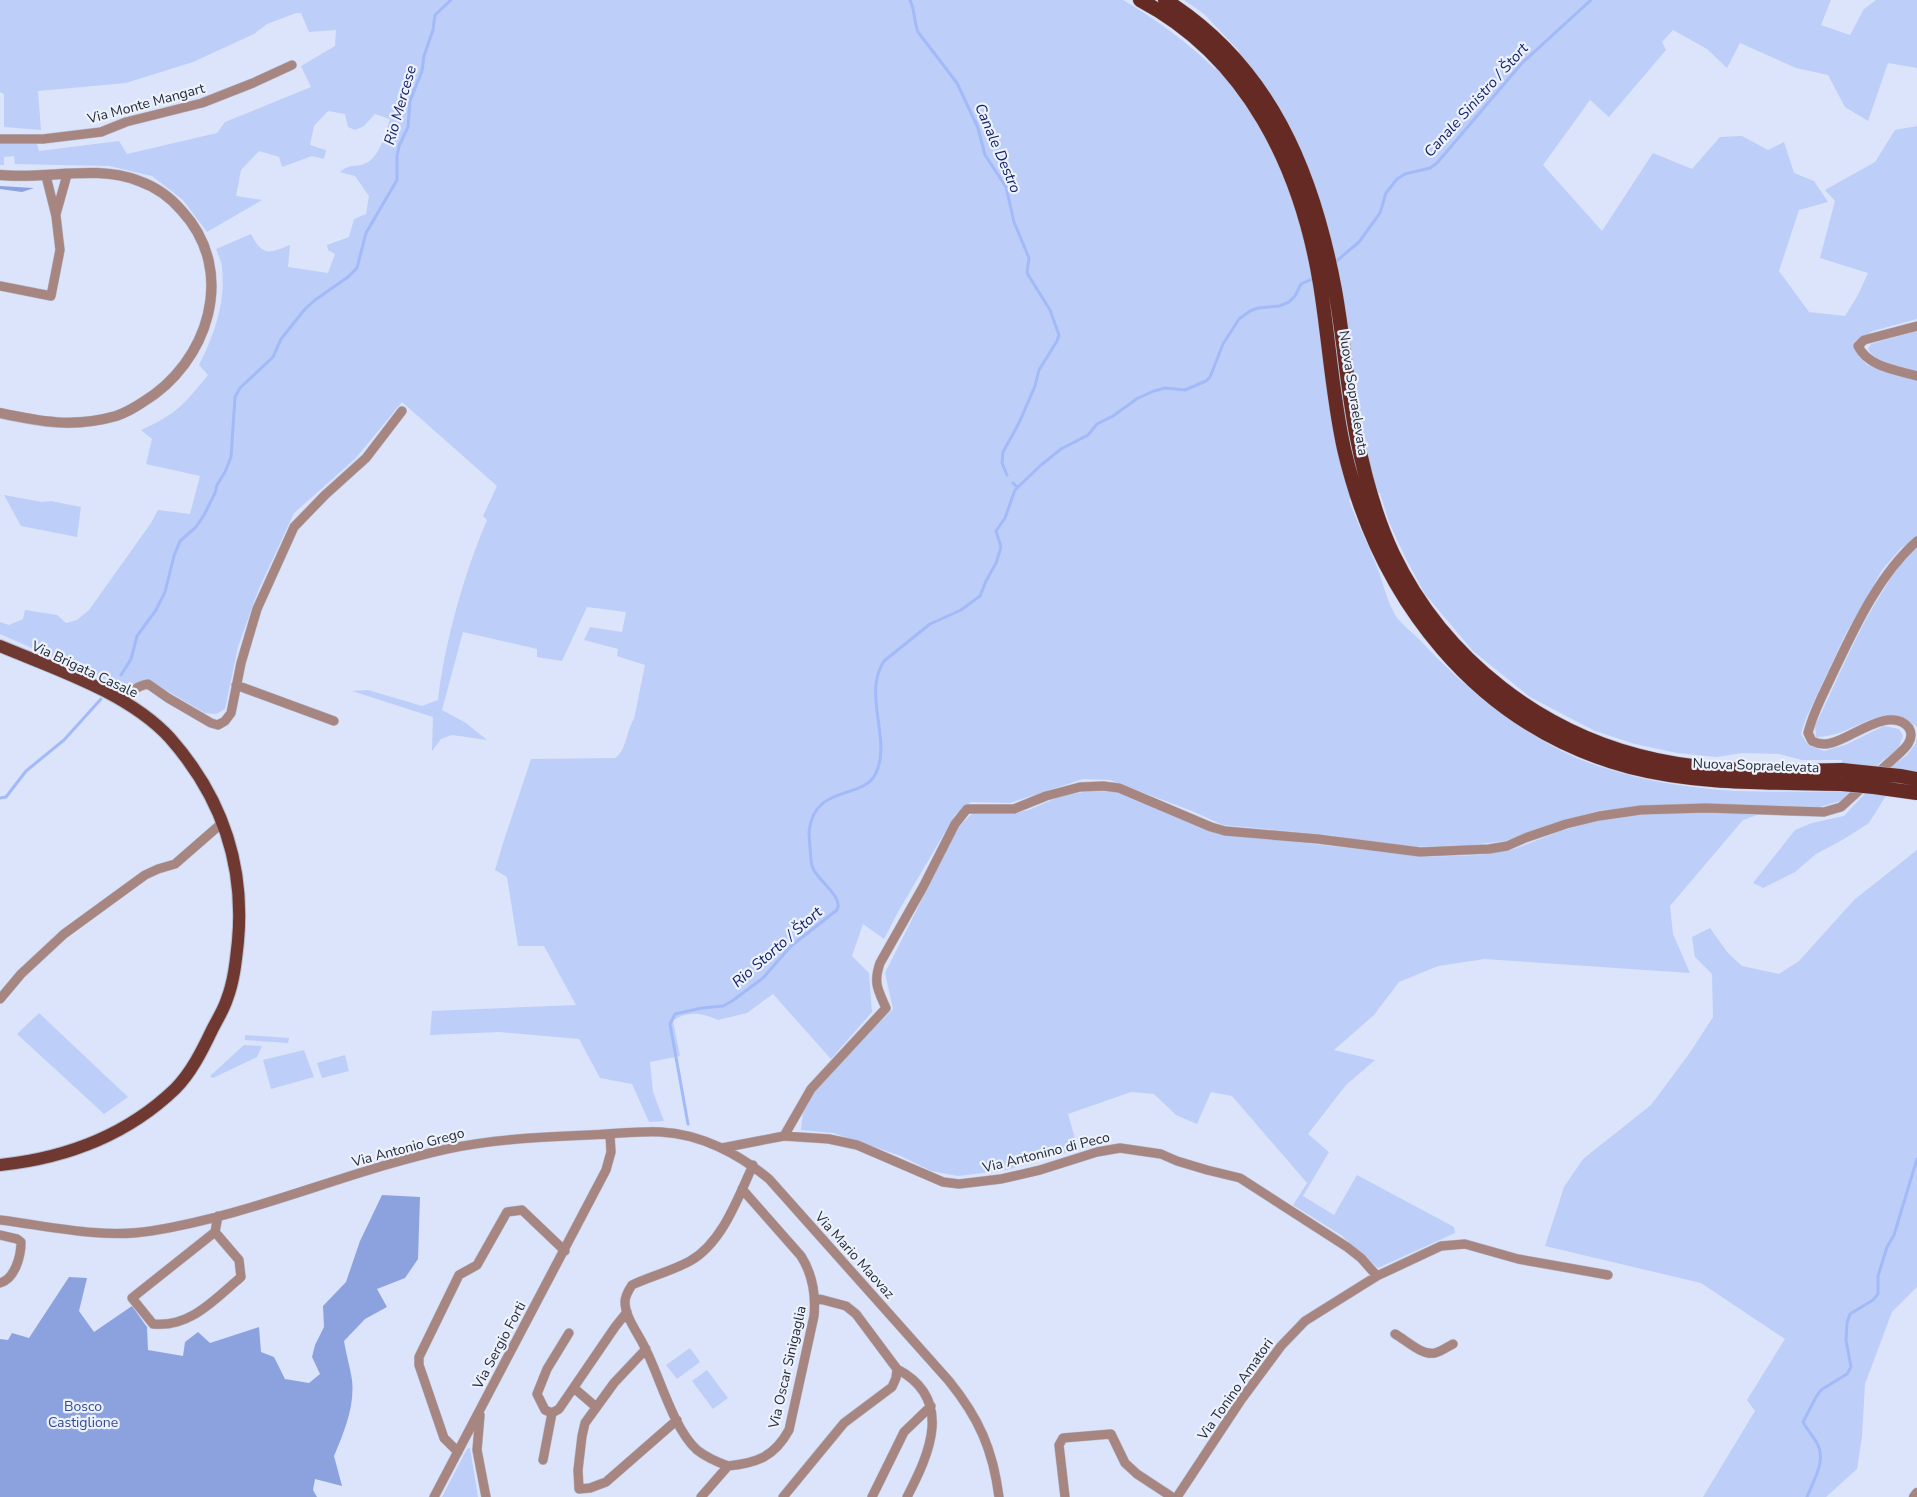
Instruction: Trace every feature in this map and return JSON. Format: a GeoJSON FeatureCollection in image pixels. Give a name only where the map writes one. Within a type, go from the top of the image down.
{"type":"FeatureCollection","features":[{"type":"Feature","properties":{"kind":"highway","name":"Nuova Sopraelevata"},"geometry":{"type":"LineString","coordinates":[[1140,0],[1173,20],[1228,60]]}},
{"type":"Feature","properties":{"kind":"highway","name":"Nuova Sopraelevata"},"geometry":{"type":"LineString","coordinates":[[1165,0],[1207,30],[1261,114],[1288,169],[1298,198],[1320,280],[1344,446],[1365,496],[1400,568],[1440,627],[1482,672],[1505,691],[1556,724],[1606,746],[1660,761],[1729,769],[1842,777],[1873,772],[1917,779]]}},
{"type":"Feature","properties":{"kind":"highway","name":"Nuova Sopraelevata"},"geometry":{"type":"LineString","coordinates":[[1842,777],[1874,787],[1917,793]]}},
{"type":"Feature","properties":{"kind":"main road","name":"Via Brigata Casale"},"geometry":{"type":"LineString","coordinates":[[0,646],[125,701],[168,736],[201,778],[222,823],[235,862],[240,918],[236,963],[228,998],[206,1044],[193,1066],[176,1088],[132,1123],[104,1138],[57,1156],[0,1165]]}},
{"type":"Feature","properties":{"kind":"street","name":"Via Monte Mangart"},"geometry":{"type":"LineString","coordinates":[[0,138],[43,139],[101,132],[126,122],[202,103],[254,83],[292,65]]}},
{"type":"Feature","properties":{"kind":"street"},"geometry":{"type":"LineString","coordinates":[[0,176],[110,174],[126,177],[154,188],[176,204],[189,218],[198,233],[209,259],[212,288],[208,316],[202,335],[183,367],[160,390],[132,409],[118,415],[80,423],[45,422],[0,413]]}},
{"type":"Feature","properties":{"kind":"street"},"geometry":{"type":"LineString","coordinates":[[56,216],[66,175]]}},
{"type":"Feature","properties":{"kind":"street"},"geometry":{"type":"LineString","coordinates":[[0,286],[51,296],[60,250],[56,216],[46,176]]}},
{"type":"Feature","properties":{"kind":"street"},"geometry":{"type":"LineString","coordinates":[[1917,326],[1864,340],[1858,346],[1862,354],[1870,360],[1917,376]]}},
{"type":"Feature","properties":{"kind":"street"},"geometry":{"type":"LineString","coordinates":[[125,701],[132,691],[140,685],[148,684],[200,718],[218,725],[225,721],[230,712],[248,637],[257,609],[294,527],[325,495],[366,458],[402,410]]}},
{"type":"Feature","properties":{"kind":"street"},"geometry":{"type":"LineString","coordinates":[[784,1136],[811,1089],[886,1008],[876,976],[880,963],[923,887],[955,824],[968,809],[1014,809],[1064,790],[1103,786],[1119,788],[1211,827],[1225,831],[1318,839],[1420,852],[1489,849],[1507,846],[1566,824],[1599,816],[1641,810],[1706,808],[1824,812],[1841,807],[1850,800],[1905,750],[1911,742],[1911,730],[1904,723],[1895,720],[1882,721],[1832,743],[1822,744],[1812,741],[1808,733],[1812,718],[1852,633],[1877,590],[1903,554],[1917,541]]}},
{"type":"Feature","properties":{"kind":"street"},"geometry":{"type":"LineString","coordinates":[[236,685],[334,721]]}},
{"type":"Feature","properties":{"kind":"street"},"geometry":{"type":"LineString","coordinates":[[0,999],[21,974],[64,934],[145,875],[158,868],[175,864],[222,823]]}},
{"type":"Feature","properties":{"kind":"street","name":"Via Mario Maovaz"},"geometry":{"type":"LineString","coordinates":[[610,1135],[662,1132],[701,1140],[722,1148],[753,1166],[769,1179],[964,1400],[978,1423],[988,1446],[999,1496]]}},
{"type":"Feature","properties":{"kind":"street","name":"Via Antonio Grego"},"geometry":{"type":"LineString","coordinates":[[0,1220],[100,1232],[148,1232],[218,1216],[446,1150],[491,1141],[610,1135]]}},
{"type":"Feature","properties":{"kind":"street","name":"Via Sergio Forti"},"geometry":{"type":"LineString","coordinates":[[434,1497],[606,1170],[611,1152],[610,1135]]}},
{"type":"Feature","properties":{"kind":"street","name":"Via Antonino di Peco"},"geometry":{"type":"LineString","coordinates":[[722,1148],[784,1136],[828,1139],[857,1145],[943,1182],[959,1184],[1001,1179],[1040,1170],[1097,1152],[1120,1148],[1161,1154],[1192,1166],[1240,1178],[1347,1247],[1361,1258],[1377,1276]]}},
{"type":"Feature","properties":{"kind":"street"},"geometry":{"type":"LineString","coordinates":[[701,1497],[728,1466],[712,1460],[697,1450],[687,1437],[677,1420],[646,1349],[627,1312],[626,1293],[632,1285],[688,1262],[700,1255],[713,1242],[753,1166]]}},
{"type":"Feature","properties":{"kind":"street","name":"Via Oscar Sinigaglia"},"geometry":{"type":"LineString","coordinates":[[728,1466],[757,1461],[772,1452],[783,1441],[789,1430],[814,1316],[816,1298],[808,1266],[742,1190]]}},
{"type":"Feature","properties":{"kind":"street"},"geometry":{"type":"LineString","coordinates":[[458,1452],[444,1438],[419,1365],[419,1357],[459,1275],[477,1265],[507,1212],[522,1210],[565,1250]]}},
{"type":"Feature","properties":{"kind":"street"},"geometry":{"type":"LineString","coordinates":[[215,1232],[239,1260],[241,1277],[199,1314],[164,1326],[153,1324],[132,1298],[215,1232],[218,1216]]}},
{"type":"Feature","properties":{"kind":"street"},"geometry":{"type":"LineString","coordinates":[[0,1235],[17,1239],[21,1242],[21,1248],[11,1277],[0,1283]]}},
{"type":"Feature","properties":{"kind":"street","name":"Via Tonino Amatori"},"geometry":{"type":"LineString","coordinates":[[1177,1497],[1241,1400],[1281,1346],[1305,1321],[1377,1276],[1441,1246],[1465,1244],[1518,1260],[1608,1275]]}},
{"type":"Feature","properties":{"kind":"street"},"geometry":{"type":"LineString","coordinates":[[816,1298],[846,1306],[856,1314],[897,1369],[906,1374],[923,1390],[933,1418],[932,1436],[920,1472],[907,1497]]}},
{"type":"Feature","properties":{"kind":"street"},"geometry":{"type":"LineString","coordinates":[[543,1460],[552,1413],[559,1409],[614,1327],[627,1312]]}},
{"type":"Feature","properties":{"kind":"street"},"geometry":{"type":"LineString","coordinates":[[552,1413],[545,1410],[537,1394],[547,1369],[569,1333]]}},
{"type":"Feature","properties":{"kind":"street"},"geometry":{"type":"LineString","coordinates":[[1395,1334],[1430,1354],[1453,1344]]}},
{"type":"Feature","properties":{"kind":"street"},"geometry":{"type":"LineString","coordinates":[[646,1349],[626,1368],[585,1423],[578,1470],[579,1489],[590,1488],[606,1482],[677,1420]]}},
{"type":"Feature","properties":{"kind":"street"},"geometry":{"type":"LineString","coordinates":[[783,1497],[844,1423],[892,1387],[897,1369]]}},
{"type":"Feature","properties":{"kind":"street"},"geometry":{"type":"LineString","coordinates":[[574,1388],[596,1408]]}},
{"type":"Feature","properties":{"kind":"street"},"geometry":{"type":"LineString","coordinates":[[872,1497],[904,1432],[930,1406]]}},
{"type":"Feature","properties":{"kind":"street"},"geometry":{"type":"LineString","coordinates":[[481,1407],[478,1450],[486,1497]]}},
{"type":"Feature","properties":{"kind":"street"},"geometry":{"type":"LineString","coordinates":[[1065,1497],[1059,1445],[1063,1438],[1111,1434],[1125,1463],[1137,1474],[1172,1497]]}},
{"type":"Feature","properties":{"kind":"street"},"geometry":{"type":"LineString","coordinates":[[1914,1497],[1917,1492]]}},
{"type":"Feature","properties":{"kind":"shaded area"},"geometry":{"type":"Polygon","coordinates":[[[0,0],[1123,0],[1171,32],[1215,69],[1239,51],[1204,14],[1184,0],[1831,0],[1821,25],[1850,35],[1864,9],[1876,0],[1917,0],[1917,68],[1888,63],[1868,121],[1845,107],[1828,75],[1796,68],[1740,43],[1727,68],[1707,49],[1673,30],[1662,42],[1666,50],[1609,117],[1590,100],[1543,165],[1602,231],[1653,153],[1692,169],[1720,137],[1742,136],[1768,150],[1784,142],[1794,173],[1814,181],[1828,202],[1799,210],[1779,271],[1809,312],[1845,316],[1858,295],[1868,273],[1820,258],[1835,201],[1825,190],[1875,162],[1895,130],[1917,126],[1917,319],[1873,331],[1855,341],[1856,353],[1867,365],[1917,381],[1917,537],[1901,548],[1882,570],[1845,635],[1806,718],[1801,734],[1808,745],[1824,751],[1845,745],[1884,726],[1899,729],[1903,736],[1898,749],[1882,761],[1840,801],[1820,807],[1732,804],[1668,805],[1601,810],[1552,824],[1505,841],[1471,845],[1408,847],[1329,835],[1223,825],[1192,811],[1110,780],[1083,779],[1010,803],[971,802],[955,815],[884,939],[863,924],[852,956],[869,973],[872,1012],[831,1059],[773,994],[747,1013],[718,1020],[701,1014],[684,1015],[673,1021],[680,1056],[650,1062],[653,1092],[664,1121],[649,1122],[632,1084],[600,1078],[579,1039],[499,1032],[430,1035],[432,1011],[576,1005],[544,946],[518,946],[507,877],[495,870],[531,759],[615,758],[619,755],[634,719],[645,665],[617,656],[618,649],[584,640],[590,627],[622,632],[626,612],[587,607],[562,661],[537,657],[537,649],[463,632],[442,710],[466,723],[487,740],[452,735],[441,739],[432,751],[433,717],[352,691],[368,690],[422,706],[438,700],[445,655],[456,608],[487,520],[483,516],[497,486],[402,402],[355,459],[294,513],[258,591],[238,647],[225,709],[216,714],[205,713],[150,681],[121,687],[0,634],[0,622],[9,625],[23,619],[25,610],[57,615],[66,623],[77,620],[89,610],[151,523],[158,510],[190,514],[200,476],[146,464],[152,439],[141,430],[172,413],[208,375],[199,365],[218,318],[222,293],[222,266],[216,249],[251,234],[263,250],[277,250],[290,245],[288,267],[328,273],[335,254],[328,250],[327,245],[349,237],[354,219],[366,214],[369,196],[355,176],[340,172],[366,163],[375,156],[390,119],[375,114],[364,126],[355,130],[348,127],[345,114],[328,111],[314,126],[310,145],[326,150],[324,159],[312,156],[282,167],[279,157],[259,151],[241,170],[236,196],[262,200],[207,232],[183,200],[152,176],[109,166],[15,164],[14,156],[4,157],[4,165],[0,165],[0,144],[37,144],[39,151],[119,141],[127,154],[217,133],[225,122],[311,87],[301,66],[335,46],[336,30],[309,32],[301,13],[296,13],[267,24],[254,34],[193,62],[126,83],[38,91],[41,130],[4,127],[4,94],[0,92],[0,0]],[[1380,493],[1349,500],[1377,567],[1388,600],[1398,619],[1455,675],[1517,725],[1539,739],[1597,766],[1666,783],[1730,791],[1842,792],[1842,760],[1802,760],[1779,754],[1742,753],[1717,757],[1677,753],[1635,744],[1595,731],[1530,697],[1473,651],[1425,594],[1389,522],[1380,493]]]}},
{"type":"Feature","properties":{"kind":"shaded area"},"geometry":{"type":"Polygon","coordinates":[[[1917,331],[1917,371],[1883,361],[1871,354],[1868,349],[1871,344],[1917,331]]]}},
{"type":"Feature","properties":{"kind":"shaded area"},"geometry":{"type":"Polygon","coordinates":[[[4,495],[81,507],[77,537],[21,526],[4,495]]]}},
{"type":"Feature","properties":{"kind":"shaded area"},"geometry":{"type":"Polygon","coordinates":[[[1917,548],[1917,727],[1903,719],[1891,716],[1878,717],[1830,736],[1816,737],[1815,726],[1866,620],[1896,570],[1917,548]]]}},
{"type":"Feature","properties":{"kind":"shaded area"},"geometry":{"type":"Polygon","coordinates":[[[1917,738],[1917,798],[1887,794],[1869,823],[1816,854],[1795,872],[1763,888],[1753,883],[1795,830],[1812,823],[1844,816],[1889,768],[1907,755],[1916,743],[1917,738]]]}},
{"type":"Feature","properties":{"kind":"shaded area"},"geometry":{"type":"Polygon","coordinates":[[[1090,791],[1115,792],[1217,833],[1425,857],[1480,855],[1514,849],[1561,831],[1596,821],[1642,815],[1717,812],[1757,815],[1743,820],[1670,906],[1673,934],[1690,973],[1484,959],[1438,966],[1399,982],[1374,1015],[1334,1050],[1375,1060],[1346,1085],[1308,1134],[1329,1152],[1303,1196],[1334,1215],[1357,1175],[1454,1227],[1455,1233],[1378,1268],[1341,1235],[1293,1205],[1307,1183],[1232,1096],[1211,1092],[1197,1124],[1176,1115],[1154,1094],[1131,1092],[1068,1114],[1078,1149],[1006,1170],[958,1176],[931,1171],[901,1156],[833,1133],[801,1130],[803,1113],[822,1079],[893,1009],[885,973],[959,826],[972,814],[1008,814],[1029,810],[1061,796],[1090,791]]]}},
{"type":"Feature","properties":{"kind":"shaded area"},"geometry":{"type":"Polygon","coordinates":[[[1917,850],[1917,1287],[1892,1312],[1865,1384],[1862,1436],[1857,1469],[1826,1497],[1703,1497],[1755,1411],[1747,1400],[1785,1339],[1701,1283],[1545,1246],[1564,1187],[1583,1159],[1651,1105],[1689,1054],[1713,1017],[1712,974],[1695,957],[1692,937],[1710,928],[1728,953],[1742,966],[1779,974],[1799,961],[1854,900],[1917,850]]]}},
{"type":"Feature","properties":{"kind":"shaded area"},"geometry":{"type":"Polygon","coordinates":[[[39,1013],[128,1097],[104,1114],[17,1034],[39,1013]]]}},
{"type":"Feature","properties":{"kind":"shaded area"},"geometry":{"type":"Polygon","coordinates":[[[245,1035],[289,1038],[288,1043],[245,1040],[245,1035]]]}},
{"type":"Feature","properties":{"kind":"shaded area"},"geometry":{"type":"Polygon","coordinates":[[[244,1045],[262,1046],[257,1057],[213,1078],[210,1076],[244,1045]]]}},
{"type":"Feature","properties":{"kind":"shaded area"},"geometry":{"type":"Polygon","coordinates":[[[304,1050],[314,1077],[271,1089],[263,1060],[304,1050]]]}},
{"type":"Feature","properties":{"kind":"shaded area"},"geometry":{"type":"Polygon","coordinates":[[[345,1055],[349,1071],[322,1078],[317,1063],[345,1055]]]}},
{"type":"Feature","properties":{"kind":"shaded area"},"geometry":{"type":"Polygon","coordinates":[[[690,1348],[700,1362],[677,1379],[666,1365],[690,1348]]]}},
{"type":"Feature","properties":{"kind":"shaded area"},"geometry":{"type":"Polygon","coordinates":[[[707,1370],[728,1398],[713,1409],[692,1381],[707,1370]]]}},
{"type":"Feature","properties":{"kind":"shaded area"},"geometry":{"type":"Polygon","coordinates":[[[470,1448],[478,1497],[442,1497],[467,1449],[470,1448]]]}},
{"type":"Feature","properties":{"kind":"green space"},"geometry":{"type":"Polygon","coordinates":[[[0,186],[34,188],[22,192],[0,189],[0,186]]]}},
{"type":"Feature","properties":{"kind":"green space","name":"Bosco Castiglione"},"geometry":{"type":"Polygon","coordinates":[[[382,1195],[420,1197],[418,1259],[405,1278],[377,1289],[387,1307],[365,1319],[344,1341],[352,1380],[352,1399],[348,1419],[334,1456],[342,1486],[315,1479],[313,1490],[317,1497],[0,1497],[0,1339],[8,1340],[12,1333],[29,1338],[69,1277],[87,1278],[79,1311],[94,1332],[132,1306],[147,1327],[148,1350],[183,1356],[185,1342],[198,1332],[210,1343],[259,1327],[261,1352],[274,1357],[285,1379],[309,1383],[320,1374],[312,1357],[315,1345],[324,1327],[323,1306],[346,1282],[360,1241],[382,1195]]]}},
{"type":"Feature","properties":{"kind":"waterway","name":"Rio Mercese"},"geometry":{"type":"LineString","coordinates":[[121,675],[131,659],[137,636],[156,610],[165,592],[174,556],[180,541],[196,527],[204,515],[225,472],[231,457],[235,397],[240,388],[273,357],[281,339],[305,309],[357,268],[366,233],[397,180],[399,146],[408,127],[410,101],[422,71],[435,15],[451,0]]}},
{"type":"Feature","properties":{"kind":"waterway","name":"Canale Destro"},"geometry":{"type":"LineString","coordinates":[[910,0],[918,32],[957,83],[978,128],[985,155],[1006,187],[1014,222],[1029,258],[1027,273],[1050,310],[1059,335],[1039,370],[1035,386],[1019,423],[1003,452],[1002,463],[1007,475]]}},
{"type":"Feature","properties":{"kind":"waterway","name":"Canale Sinistro / Štort"},"geometry":{"type":"LineString","coordinates":[[1333,264],[1359,242],[1380,213],[1386,193],[1397,179],[1405,174],[1430,168],[1437,163],[1522,63],[1591,0]]}},
{"type":"Feature","properties":{"kind":"waterway","name":"Rio Storto / Štort"},"geometry":{"type":"LineString","coordinates":[[688,1124],[670,1024],[675,1014],[723,1006],[732,1001],[763,978],[791,946],[837,910],[837,899],[812,866],[809,832],[813,817],[820,806],[829,799],[870,782],[876,773],[880,760],[881,746],[876,688],[878,674],[884,661],[930,624],[961,610],[980,596],[996,563],[1001,547],[996,531],[1005,518],[1015,490],[1041,465],[1061,449],[1088,435],[1097,424],[1113,416],[1138,398],[1165,388],[1185,390],[1206,381],[1210,377],[1223,344],[1239,319],[1258,308],[1279,306],[1289,302],[1295,296],[1301,284],[1314,278]]}},
{"type":"Feature","properties":{"kind":"waterway","name":"Canale Sinistro / Štort"},"geometry":{"type":"LineString","coordinates":[[1013,483],[1017,487]]}},
{"type":"Feature","properties":{"kind":"waterway","name":"Rio Mercese"},"geometry":{"type":"LineString","coordinates":[[0,798],[6,797],[26,771],[64,740],[101,699]]}},
{"type":"Feature","properties":{"kind":"waterway"},"geometry":{"type":"LineString","coordinates":[[1807,1497],[1820,1465],[1820,1451],[1803,1422],[1821,1390],[1847,1374],[1851,1367],[1846,1340],[1847,1323],[1850,1314],[1873,1300],[1878,1294],[1878,1276],[1887,1247],[1894,1235],[1917,1159]]}}]}
